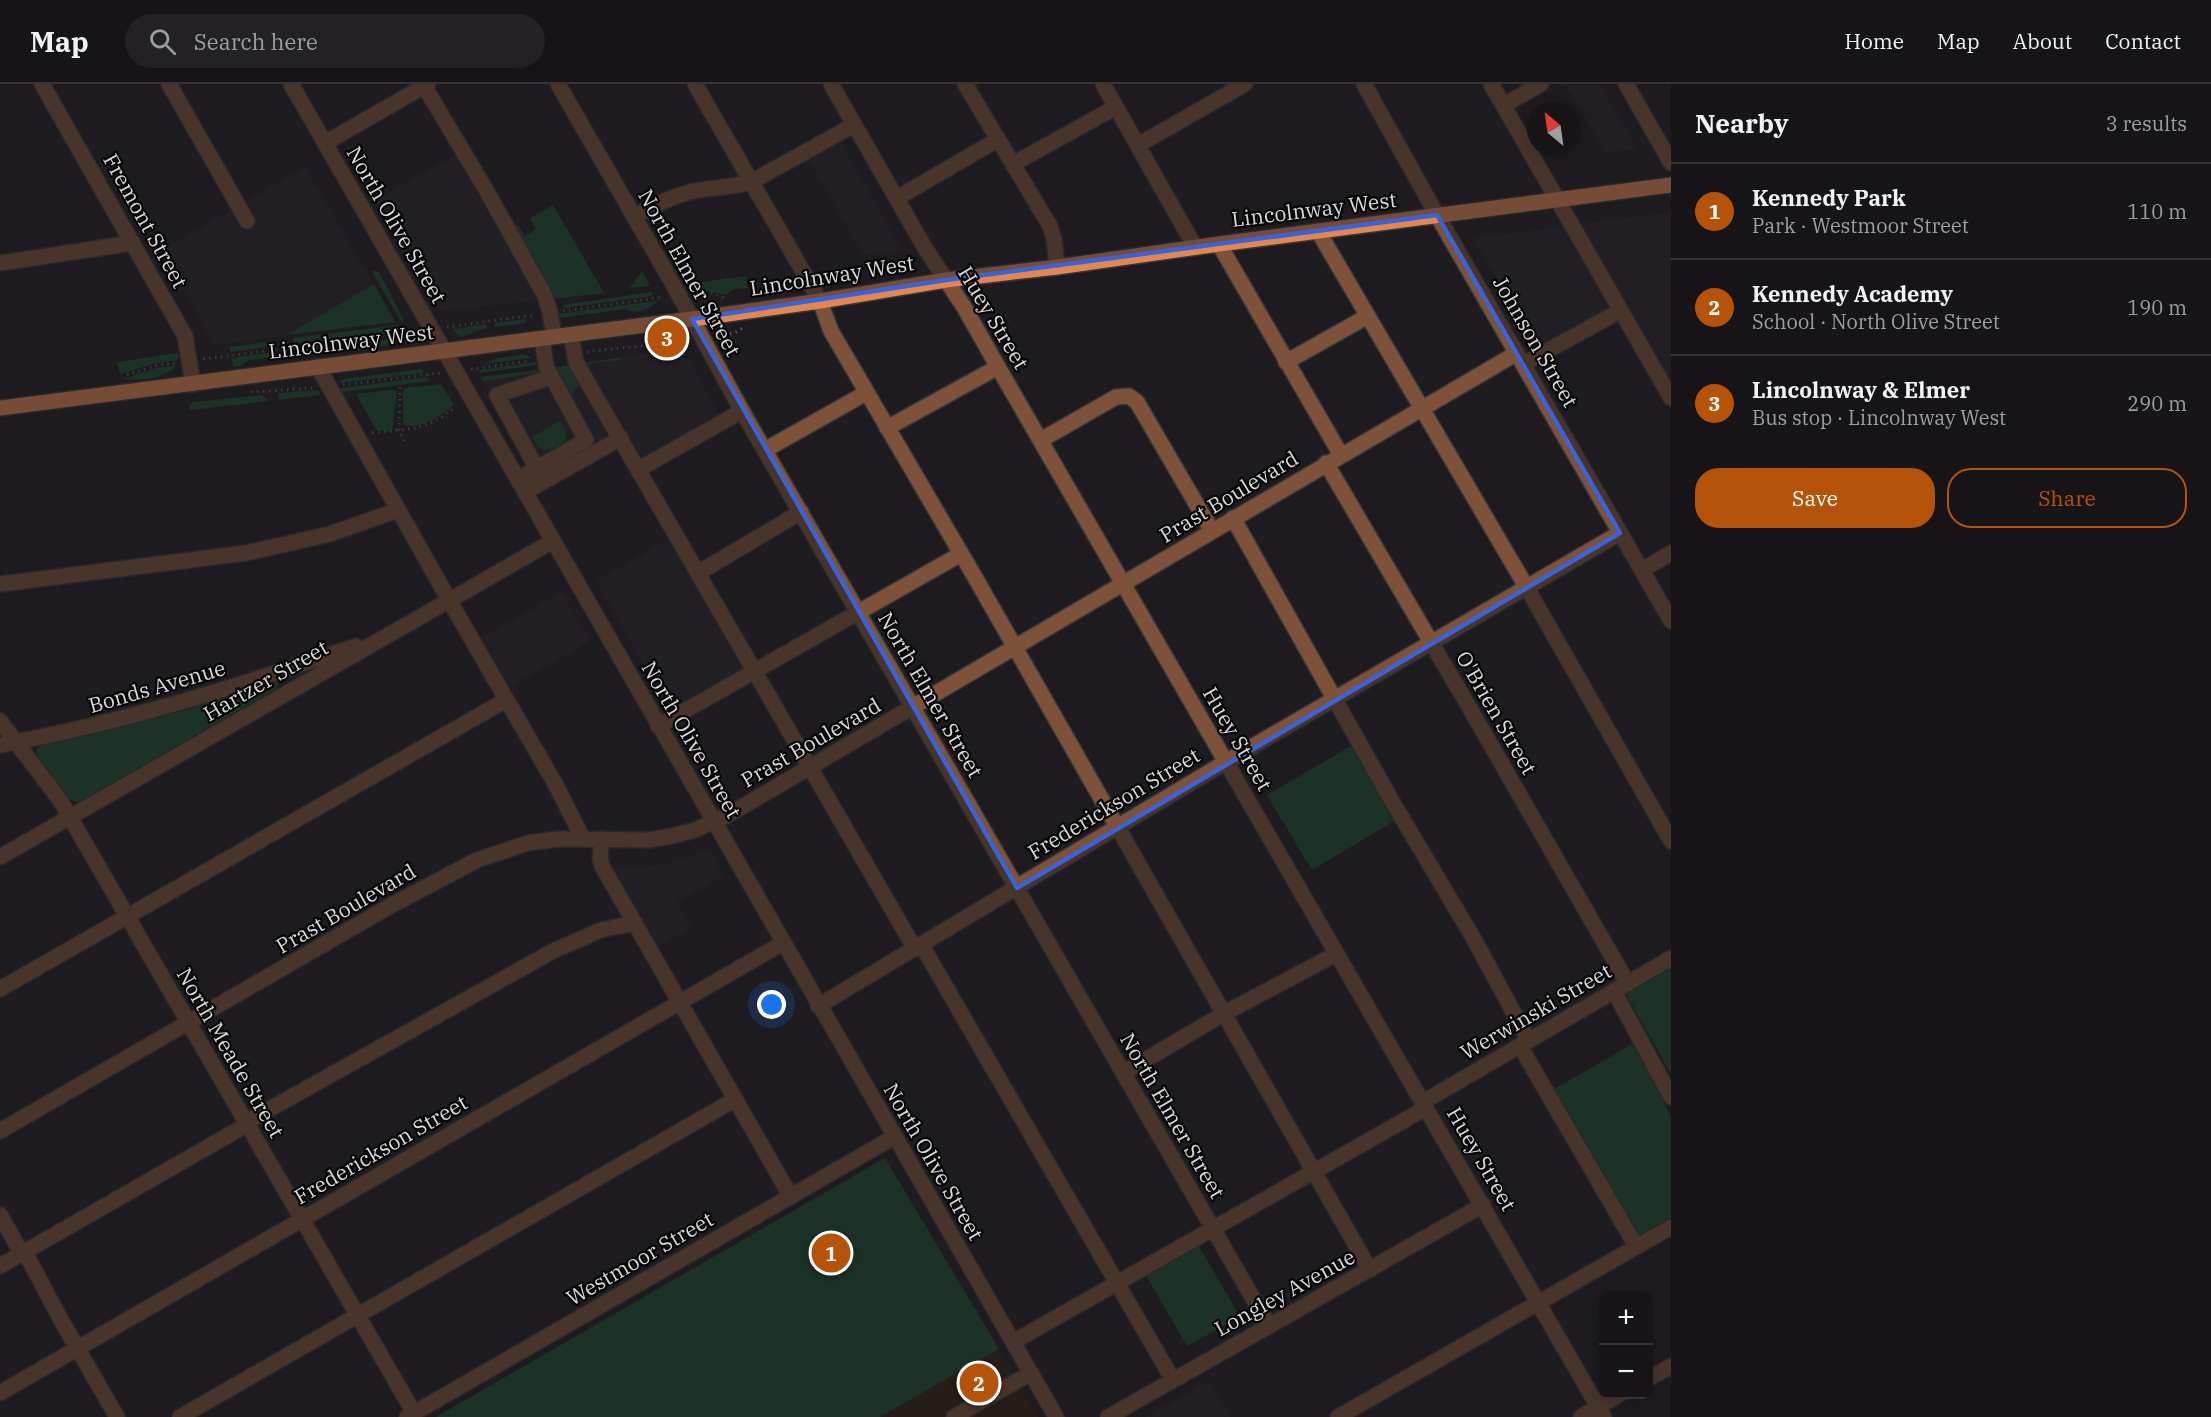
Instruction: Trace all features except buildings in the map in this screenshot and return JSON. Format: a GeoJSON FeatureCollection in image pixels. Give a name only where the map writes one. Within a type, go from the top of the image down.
{"type":"FeatureCollection","features":[{"type":"Feature","properties":{"kind":"main road","name":"Lincolnway West"},"geometry":{"type":"LineString","coordinates":[[0,408],[692,319],[946,280],[1671,185]]}},
{"type":"Feature","properties":{"kind":"street","name":"Fremont Street"},"geometry":{"type":"LineString","coordinates":[[42,84],[186,336],[194,384]]}},
{"type":"Feature","properties":{"kind":"street"},"geometry":{"type":"LineString","coordinates":[[169,84],[247,221]]}},
{"type":"Feature","properties":{"kind":"street","name":"North Olive Street"},"geometry":{"type":"LineString","coordinates":[[291,84],[818,1006],[1056,1417]]}},
{"type":"Feature","properties":{"kind":"street","name":"North Elmer Street"},"geometry":{"type":"LineString","coordinates":[[558,84],[742,411],[1269,1326]]}},
{"type":"Feature","properties":{"kind":"street"},"geometry":{"type":"LineString","coordinates":[[695,84],[820,301],[831,331],[866,393],[1225,1012],[1370,1270]]}},
{"type":"Feature","properties":{"kind":"street","name":"Huey Street"},"geometry":{"type":"LineString","coordinates":[[831,84],[1041,440],[1601,1412]]}},
{"type":"Feature","properties":{"kind":"street"},"geometry":{"type":"LineString","coordinates":[[965,84],[1050,226],[1057,267]]}},
{"type":"Feature","properties":{"kind":"street"},"geometry":{"type":"LineString","coordinates":[[1102,84],[1195,247]]}},
{"type":"Feature","properties":{"kind":"street","name":"Johnson Street"},"geometry":{"type":"LineString","coordinates":[[1364,84],[1671,621]]}},
{"type":"Feature","properties":{"kind":"street"},"geometry":{"type":"LineString","coordinates":[[1491,84],[1671,398]]}},
{"type":"Feature","properties":{"kind":"street"},"geometry":{"type":"LineString","coordinates":[[1504,105],[1541,84]]}},
{"type":"Feature","properties":{"kind":"street"},"geometry":{"type":"LineString","coordinates":[[1626,84],[1671,163]]}},
{"type":"Feature","properties":{"kind":"street"},"geometry":{"type":"LineString","coordinates":[[325,143],[425,85],[489,195],[546,296],[550,312],[546,366],[586,440],[537,469],[521,486]]}},
{"type":"Feature","properties":{"kind":"street"},"geometry":{"type":"LineString","coordinates":[[1138,145],[1239,85]]}},
{"type":"Feature","properties":{"kind":"street"},"geometry":{"type":"LineString","coordinates":[[1013,164],[1116,107]]}},
{"type":"Feature","properties":{"kind":"street"},"geometry":{"type":"LineString","coordinates":[[634,217],[665,200],[692,192],[733,187],[751,182],[854,125]]}},
{"type":"Feature","properties":{"kind":"street"},"geometry":{"type":"LineString","coordinates":[[897,198],[997,140]]}},
{"type":"Feature","properties":{"kind":"street"},"geometry":{"type":"LineString","coordinates":[[1318,231],[1527,588],[1671,841]]}},
{"type":"Feature","properties":{"kind":"street"},"geometry":{"type":"LineString","coordinates":[[2,258],[133,243]]}},
{"type":"Feature","properties":{"kind":"street"},"geometry":{"type":"LineString","coordinates":[[1219,244],[1341,455]]}},
{"type":"Feature","properties":{"kind":"street","name":"Prast Boulevard"},"geometry":{"type":"LineString","coordinates":[[0,1131],[392,905],[477,860],[528,843],[583,839],[649,840],[672,836],[713,822],[914,708],[1422,408],[1620,311]]}},
{"type":"Feature","properties":{"kind":"street"},"geometry":{"type":"LineString","coordinates":[[1286,363],[1368,316]]}},
{"type":"Feature","properties":{"kind":"street"},"geometry":{"type":"LineString","coordinates":[[571,335],[576,362],[811,768],[1173,1380]]}},
{"type":"Feature","properties":{"kind":"street"},"geometry":{"type":"LineString","coordinates":[[318,367],[557,787],[583,839]]}},
{"type":"Feature","properties":{"kind":"street"},"geometry":{"type":"LineString","coordinates":[[887,428],[998,367]]}},
{"type":"Feature","properties":{"kind":"street"},"geometry":{"type":"LineString","coordinates":[[537,469],[497,395],[551,377]]}},
{"type":"Feature","properties":{"kind":"street"},"geometry":{"type":"LineString","coordinates":[[765,450],[866,393]]}},
{"type":"Feature","properties":{"kind":"street"},"geometry":{"type":"LineString","coordinates":[[1041,440],[1116,397],[1124,395],[1133,398],[1212,531]]}},
{"type":"Feature","properties":{"kind":"street"},"geometry":{"type":"LineString","coordinates":[[639,470],[742,411]]}},
{"type":"Feature","properties":{"kind":"street"},"geometry":{"type":"LineString","coordinates":[[521,486],[621,438]]}},
{"type":"Feature","properties":{"kind":"street","name":"O'Brien Street"},"geometry":{"type":"LineString","coordinates":[[1326,463],[1432,643],[1621,987],[1671,1097]]}},
{"type":"Feature","properties":{"kind":"street"},"geometry":{"type":"LineString","coordinates":[[0,584],[255,551],[330,534],[398,510]]}},
{"type":"Feature","properties":{"kind":"street"},"geometry":{"type":"LineString","coordinates":[[698,573],[801,512]]}},
{"type":"Feature","properties":{"kind":"street"},"geometry":{"type":"LineString","coordinates":[[1233,519],[1389,796],[1475,941],[1524,1043],[1636,1246]]}},
{"type":"Feature","properties":{"kind":"street","name":"Frederickson Street"},"geometry":{"type":"LineString","coordinates":[[818,1006],[1226,762],[1620,533]]}},
{"type":"Feature","properties":{"kind":"street","name":"Hartzer Street"},"geometry":{"type":"LineString","coordinates":[[0,857],[553,541]]}},
{"type":"Feature","properties":{"kind":"street"},"geometry":{"type":"LineString","coordinates":[[1642,570],[1671,553]]}},
{"type":"Feature","properties":{"kind":"street"},"geometry":{"type":"LineString","coordinates":[[658,726],[961,554]]}},
{"type":"Feature","properties":{"kind":"street","name":"Bonds Avenue"},"geometry":{"type":"LineString","coordinates":[[7,744],[86,728],[164,708],[252,682],[390,634]]}},
{"type":"Feature","properties":{"kind":"street"},"geometry":{"type":"LineString","coordinates":[[0,989],[506,700]]}},
{"type":"Feature","properties":{"kind":"street","name":"North Meade Street"},"geometry":{"type":"LineString","coordinates":[[0,721],[7,744],[55,793],[70,816],[357,1316],[410,1415]]}},
{"type":"Feature","properties":{"kind":"street"},"geometry":{"type":"LineString","coordinates":[[602,839],[600,858],[602,866],[790,1197]]}},
{"type":"Feature","properties":{"kind":"street"},"geometry":{"type":"LineString","coordinates":[[0,1266],[553,951],[601,930],[635,923]]}},
{"type":"Feature","properties":{"kind":"street","name":"Frederickson Street"},"geometry":{"type":"LineString","coordinates":[[0,1393],[783,943]]}},
{"type":"Feature","properties":{"kind":"street"},"geometry":{"type":"LineString","coordinates":[[1123,1073],[1225,1012],[1336,954]]}},
{"type":"Feature","properties":{"kind":"street","name":"Werwinski Street"},"geometry":{"type":"LineString","coordinates":[[1013,1342],[1313,1172],[1524,1043],[1671,958]]}},
{"type":"Feature","properties":{"kind":"street"},"geometry":{"type":"LineString","coordinates":[[180,1417],[734,1100]]}},
{"type":"Feature","properties":{"kind":"street","name":"Westmoor Street"},"geometry":{"type":"LineString","coordinates":[[410,1415],[894,1137]]}},
{"type":"Feature","properties":{"kind":"street","name":"Longley Avenue"},"geometry":{"type":"LineString","coordinates":[[1108,1417],[1483,1205]]}},
{"type":"Feature","properties":{"kind":"street"},"geometry":{"type":"LineString","coordinates":[[0,1215],[117,1417]]}},
{"type":"Feature","properties":{"kind":"street"},"geometry":{"type":"LineString","coordinates":[[1338,1417],[1671,1227]]}},
{"type":"Feature","properties":{"kind":"street"},"geometry":{"type":"LineString","coordinates":[[1653,1376],[1671,1366]]}},
{"type":"Feature","properties":{"kind":"street"},"geometry":{"type":"LineString","coordinates":[[954,1417],[1031,1373]]}},
{"type":"Feature","properties":{"kind":"street"},"geometry":{"type":"LineString","coordinates":[[1581,1417],[1601,1412],[1616,1399]]}},
{"type":"Feature","properties":{"kind":"path"},"geometry":{"type":"LineString","coordinates":[[689,293],[701,291],[724,297]]}},
{"type":"Feature","properties":{"kind":"path"},"geometry":{"type":"LineString","coordinates":[[722,335],[743,330],[747,325]]}},
{"type":"Feature","properties":{"kind":"path"},"geometry":{"type":"LineString","coordinates":[[202,359],[404,333]]}},
{"type":"Feature","properties":{"kind":"path"},"geometry":{"type":"LineString","coordinates":[[120,378],[157,365],[178,362]]}},
{"type":"Feature","properties":{"kind":"path"},"geometry":{"type":"LineString","coordinates":[[337,386],[438,374]]}},
{"type":"Feature","properties":{"kind":"path"},"geometry":{"type":"LineString","coordinates":[[400,387],[399,432],[405,442]]}},
{"type":"Feature","properties":{"kind":"path"},"geometry":{"type":"LineString","coordinates":[[357,436],[399,432],[434,422],[456,406]]}},
{"type":"Feature","properties":{"kind":"highlighted area"},"geometry":{"type":"Polygon","coordinates":[[[1437,215],[1620,533],[1017,888],[692,319],[946,280],[1437,215]]]}},
{"type":"Feature","properties":{"kind":"shaded area"},"geometry":{"type":"Polygon","coordinates":[[[1565,84],[1599,84],[1637,149],[1605,153],[1581,112],[1581,102],[1575,102],[1565,84]]]}},
{"type":"Feature","properties":{"kind":"shaded area"},"geometry":{"type":"Polygon","coordinates":[[[839,139],[902,250],[864,255],[807,157],[839,139]]]}},
{"type":"Feature","properties":{"kind":"shaded area"},"geometry":{"type":"Polygon","coordinates":[[[458,153],[543,300],[440,311],[374,201],[458,153]]]}},
{"type":"Feature","properties":{"kind":"shaded area"},"geometry":{"type":"Polygon","coordinates":[[[305,167],[395,322],[214,345],[162,250],[305,167]]]}},
{"type":"Feature","properties":{"kind":"shaded area"},"geometry":{"type":"Polygon","coordinates":[[[1671,212],[1671,389],[1575,224],[1671,212]]]}},
{"type":"Feature","properties":{"kind":"shaded area"},"geometry":{"type":"Polygon","coordinates":[[[1569,226],[1614,306],[1538,349],[1473,238],[1569,226]]]}},
{"type":"Feature","properties":{"kind":"shaded area"},"geometry":{"type":"Polygon","coordinates":[[[682,348],[722,418],[640,465],[581,363],[682,348]]]}},
{"type":"Feature","properties":{"kind":"shaded area"},"geometry":{"type":"Polygon","coordinates":[[[573,365],[615,438],[538,482],[480,378],[573,365]]]}},
{"type":"Feature","properties":{"kind":"shaded area"},"geometry":{"type":"Polygon","coordinates":[[[673,537],[751,668],[672,713],[596,581],[673,537]]]}},
{"type":"Feature","properties":{"kind":"shaded area"},"geometry":{"type":"Polygon","coordinates":[[[562,592],[590,641],[507,689],[478,640],[562,592]]]}},
{"type":"Feature","properties":{"kind":"shaded area"},"geometry":{"type":"Polygon","coordinates":[[[709,850],[724,876],[677,902],[691,927],[654,949],[606,866],[643,867],[664,864],[709,850]]]}},
{"type":"Feature","properties":{"kind":"shaded area"},"geometry":{"type":"Polygon","coordinates":[[[999,1349],[1038,1417],[880,1417],[999,1349]]]}},
{"type":"Feature","properties":{"kind":"shaded area"},"geometry":{"type":"Polygon","coordinates":[[[1209,1381],[1230,1417],[1145,1417],[1209,1381]]]}},
{"type":"Feature","properties":{"kind":"green space"},"geometry":{"type":"Polygon","coordinates":[[[553,205],[604,293],[551,299],[511,229],[518,225],[525,236],[536,229],[530,218],[553,205]]]}},
{"type":"Feature","properties":{"kind":"green space"},"geometry":{"type":"Polygon","coordinates":[[[371,270],[379,272],[404,321],[400,320],[371,270]]]}},
{"type":"Feature","properties":{"kind":"green space"},"geometry":{"type":"Polygon","coordinates":[[[642,271],[650,286],[630,288],[642,271]]]}},
{"type":"Feature","properties":{"kind":"green space"},"geometry":{"type":"Polygon","coordinates":[[[746,276],[748,288],[734,289],[726,295],[698,289],[696,283],[746,276]]]}},
{"type":"Feature","properties":{"kind":"green space"},"geometry":{"type":"Polygon","coordinates":[[[374,284],[395,322],[292,334],[292,332],[374,284]]]}},
{"type":"Feature","properties":{"kind":"green space"},"geometry":{"type":"Polygon","coordinates":[[[652,292],[652,296],[564,308],[563,305],[652,292]]]}},
{"type":"Feature","properties":{"kind":"green space"},"geometry":{"type":"Polygon","coordinates":[[[655,301],[656,303],[649,308],[637,312],[625,309],[560,318],[557,314],[655,301]]]}},
{"type":"Feature","properties":{"kind":"green space"},"geometry":{"type":"Polygon","coordinates":[[[526,319],[526,323],[494,327],[494,323],[526,319]]]}},
{"type":"Feature","properties":{"kind":"green space"},"geometry":{"type":"Polygon","coordinates":[[[486,324],[487,328],[459,337],[453,329],[486,324]]]}},
{"type":"Feature","properties":{"kind":"green space"},"geometry":{"type":"Polygon","coordinates":[[[397,325],[401,331],[356,338],[294,343],[293,338],[397,325]]]}},
{"type":"Feature","properties":{"kind":"green space"},"geometry":{"type":"Polygon","coordinates":[[[401,336],[395,344],[356,350],[349,347],[300,353],[294,348],[380,341],[401,336]]]}},
{"type":"Feature","properties":{"kind":"green space"},"geometry":{"type":"Polygon","coordinates":[[[275,341],[275,346],[231,352],[230,347],[275,341]]]}},
{"type":"Feature","properties":{"kind":"green space"},"geometry":{"type":"Polygon","coordinates":[[[275,352],[273,357],[249,360],[240,366],[233,367],[232,358],[275,352]]]}},
{"type":"Feature","properties":{"kind":"green space"},"geometry":{"type":"Polygon","coordinates":[[[179,353],[178,360],[156,363],[120,374],[117,362],[179,353]]]}},
{"type":"Feature","properties":{"kind":"green space"},"geometry":{"type":"Polygon","coordinates":[[[523,354],[532,358],[484,364],[498,358],[523,354]]]}},
{"type":"Feature","properties":{"kind":"green space"},"geometry":{"type":"Polygon","coordinates":[[[619,358],[619,360],[592,363],[587,366],[617,416],[599,416],[580,384],[570,396],[555,371],[555,367],[619,358]]]}},
{"type":"Feature","properties":{"kind":"green space"},"geometry":{"type":"Polygon","coordinates":[[[535,362],[536,365],[480,373],[480,370],[535,362]]]}},
{"type":"Feature","properties":{"kind":"green space"},"geometry":{"type":"Polygon","coordinates":[[[176,365],[172,370],[159,376],[137,380],[123,379],[156,368],[176,365]]]}},
{"type":"Feature","properties":{"kind":"green space"},"geometry":{"type":"Polygon","coordinates":[[[422,369],[424,373],[339,383],[343,379],[422,369]]]}},
{"type":"Feature","properties":{"kind":"green space"},"geometry":{"type":"Polygon","coordinates":[[[537,370],[538,373],[483,381],[481,377],[537,370]]]}},
{"type":"Feature","properties":{"kind":"green space"},"geometry":{"type":"Polygon","coordinates":[[[427,377],[430,381],[335,393],[336,389],[427,377]]]}},
{"type":"Feature","properties":{"kind":"green space"},"geometry":{"type":"Polygon","coordinates":[[[441,384],[454,405],[424,424],[403,425],[403,391],[405,388],[441,384]]]}},
{"type":"Feature","properties":{"kind":"green space"},"geometry":{"type":"Polygon","coordinates":[[[319,390],[320,395],[279,400],[278,393],[319,390]]]}},
{"type":"Feature","properties":{"kind":"green space"},"geometry":{"type":"Polygon","coordinates":[[[393,390],[397,392],[392,432],[376,430],[356,394],[393,390]]]}},
{"type":"Feature","properties":{"kind":"green space"},"geometry":{"type":"Polygon","coordinates":[[[263,395],[268,401],[190,410],[189,406],[193,402],[263,395]]]}},
{"type":"Feature","properties":{"kind":"green space"},"geometry":{"type":"Polygon","coordinates":[[[560,421],[565,430],[566,440],[553,449],[538,447],[532,437],[560,421]]]}},
{"type":"Feature","properties":{"kind":"green space"},"geometry":{"type":"Polygon","coordinates":[[[275,679],[279,683],[277,688],[81,801],[76,802],[68,798],[36,757],[37,748],[40,745],[275,679]]]}},
{"type":"Feature","properties":{"kind":"green space"},"geometry":{"type":"Polygon","coordinates":[[[1353,745],[1396,820],[1312,870],[1267,795],[1353,745]]]}},
{"type":"Feature","properties":{"kind":"green space"},"geometry":{"type":"Polygon","coordinates":[[[1671,966],[1671,1074],[1625,992],[1671,966]]]}},
{"type":"Feature","properties":{"kind":"green space"},"geometry":{"type":"Polygon","coordinates":[[[1636,1042],[1671,1117],[1671,1218],[1638,1237],[1551,1091],[1636,1042]]]}},
{"type":"Feature","properties":{"kind":"green space"},"geometry":{"type":"Polygon","coordinates":[[[885,1158],[999,1349],[880,1417],[436,1417],[885,1158]]]}},
{"type":"Feature","properties":{"kind":"green space"},"geometry":{"type":"Polygon","coordinates":[[[1196,1241],[1240,1317],[1187,1346],[1144,1272],[1196,1241]]]}},
{"type":"Feature","properties":{"kind":"place","name":"Lincolnway & Elmer"},"geometry":{"type":"Point","coordinates":[667,338]}},
{"type":"Feature","properties":{"kind":"place","name":"Kennedy Park"},"geometry":{"type":"Point","coordinates":[831,1253]}},
{"type":"Feature","properties":{"kind":"place","name":"Kennedy Academy"},"geometry":{"type":"Point","coordinates":[979,1383]}}]}
